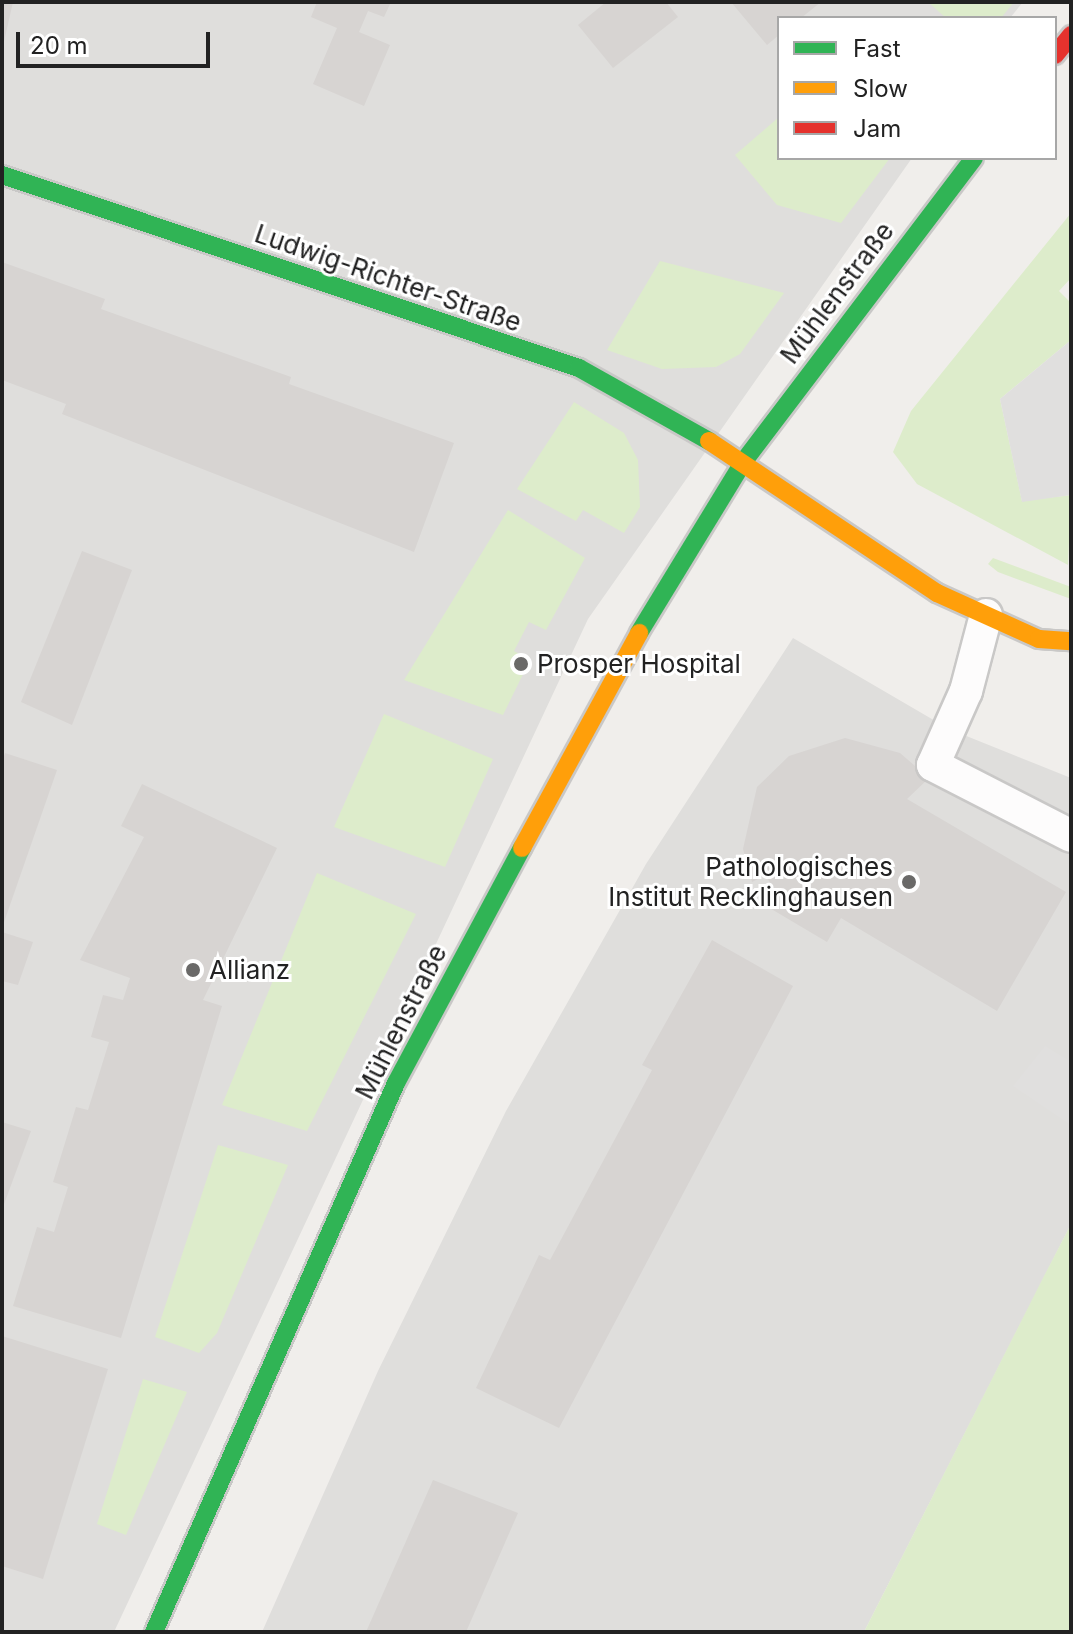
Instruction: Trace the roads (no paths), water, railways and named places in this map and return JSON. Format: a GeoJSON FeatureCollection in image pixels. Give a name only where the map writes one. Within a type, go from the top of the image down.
{"type":"FeatureCollection","features":[{"type":"Feature","properties":{"kind":"main road"},"geometry":{"type":"LineString","coordinates":[[1057,52],[1071,35]]}},
{"type":"Feature","properties":{"kind":"main road","name":"Mühlenstraße"},"geometry":{"type":"LineString","coordinates":[[154,1632],[396,1083],[623,659],[744,461],[972,160]]}},
{"type":"Feature","properties":{"kind":"main road","name":"Ludwig-Richter-Straße"},"geometry":{"type":"LineString","coordinates":[[2,175],[579,368],[744,461]]}},
{"type":"Feature","properties":{"kind":"main road"},"geometry":{"type":"LineString","coordinates":[[744,461],[937,593],[1039,639],[1071,641]]}},
{"type":"Feature","properties":{"kind":"lane"},"geometry":{"type":"LineString","coordinates":[[986,615],[966,691],[933,765],[1071,836]]}},
{"type":"Feature","properties":{"kind":"place","name":"Prosper Hospital"},"geometry":{"type":"Point","coordinates":[521,664]}},
{"type":"Feature","properties":{"kind":"place","name":"Pathologisches Institut Recklinghausen"},"geometry":{"type":"Point","coordinates":[909,882]}},
{"type":"Feature","properties":{"kind":"place","name":"Allianz"},"geometry":{"type":"Point","coordinates":[193,970]}}]}
